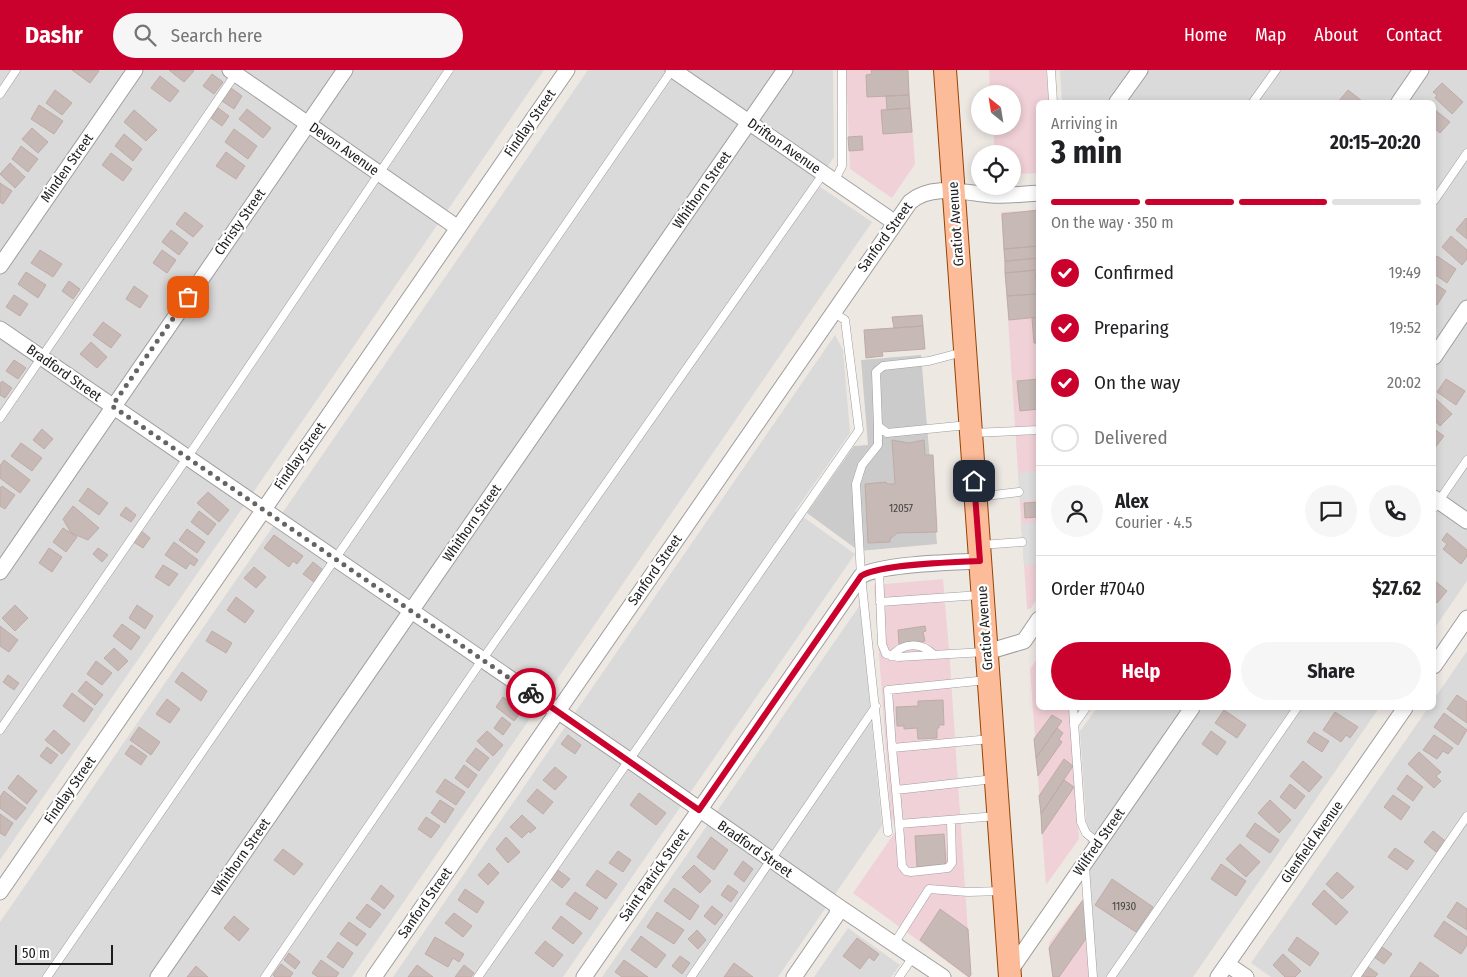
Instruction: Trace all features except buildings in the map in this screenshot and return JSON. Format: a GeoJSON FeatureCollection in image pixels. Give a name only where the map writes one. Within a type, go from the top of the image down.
{"type":"FeatureCollection","features":[{"type":"Feature","properties":{"kind":"main road","name":"Gratiot Avenue"},"geometry":{"type":"LineString","coordinates":[[945,70],[1004,891],[1008,975]]}},
{"type":"Feature","properties":{"kind":"street","name":"Minden Street"},"geometry":{"type":"LineString","coordinates":[[0,266],[135,70]]}},
{"type":"Feature","properties":{"kind":"street","name":"Christy Street"},"geometry":{"type":"LineString","coordinates":[[0,572],[112,406],[345,70]]}},
{"type":"Feature","properties":{"kind":"street","name":"Findlay Street"},"geometry":{"type":"LineString","coordinates":[[0,892],[567,70]]}},
{"type":"Feature","properties":{"kind":"street","name":"Drifton Avenue"},"geometry":{"type":"LineString","coordinates":[[673,70],[894,222]]}},
{"type":"Feature","properties":{"kind":"street","name":"Whithorn Street"},"geometry":{"type":"LineString","coordinates":[[158,977],[785,70]]}},
{"type":"Feature","properties":{"kind":"street"},"geometry":{"type":"LineString","coordinates":[[1118,100],[1140,70]]}},
{"type":"Feature","properties":{"kind":"street"},"geometry":{"type":"LineString","coordinates":[[1400,100],[1421,70]]}},
{"type":"Feature","properties":{"kind":"street","name":"Devon Avenue"},"geometry":{"type":"LineString","coordinates":[[235,71],[458,228]]}},
{"type":"Feature","properties":{"kind":"street","name":"Sanford Street"},"geometry":{"type":"LineString","coordinates":[[374,977],[894,222],[910,202],[917,196],[954,190],[994,195],[1036,194]]}},
{"type":"Feature","properties":{"kind":"street"},"geometry":{"type":"LineString","coordinates":[[1436,353],[1467,308]]}},
{"type":"Feature","properties":{"kind":"street","name":"Bradford Street"},"geometry":{"type":"LineString","coordinates":[[0,329],[629,760],[839,908],[943,977]]}},
{"type":"Feature","properties":{"kind":"street"},"geometry":{"type":"LineString","coordinates":[[1436,504],[1467,521]]}},
{"type":"Feature","properties":{"kind":"street"},"geometry":{"type":"LineString","coordinates":[[861,576],[872,570],[944,562],[979,553]]}},
{"type":"Feature","properties":{"kind":"street","name":"Saint Patrick Street"},"geometry":{"type":"LineString","coordinates":[[584,977],[861,576]]}},
{"type":"Feature","properties":{"kind":"street"},"geometry":{"type":"LineString","coordinates":[[1436,663],[1467,618]]}},
{"type":"Feature","properties":{"kind":"street"},"geometry":{"type":"LineString","coordinates":[[987,652],[1024,641],[1036,623]]}},
{"type":"Feature","properties":{"kind":"street","name":"Wilfred Street"},"geometry":{"type":"LineString","coordinates":[[1008,975],[1191,710]]}},
{"type":"Feature","properties":{"kind":"street","name":"Glenfield Avenue"},"geometry":{"type":"LineString","coordinates":[[1218,977],[1404,710]]}},
{"type":"Feature","properties":{"kind":"street"},"geometry":{"type":"LineString","coordinates":[[794,977],[836,916],[839,908]]}},
{"type":"Feature","properties":{"kind":"street"},"geometry":{"type":"LineString","coordinates":[[1227,964],[1246,977]]}},
{"type":"Feature","properties":{"kind":"lane"},"geometry":{"type":"LineString","coordinates":[[0,94],[16,70]]}},
{"type":"Feature","properties":{"kind":"lane"},"geometry":{"type":"LineString","coordinates":[[0,730],[187,458],[449,70]]}},
{"type":"Feature","properties":{"kind":"lane"},"geometry":{"type":"LineString","coordinates":[[47,977],[673,70]]}},
{"type":"Feature","properties":{"kind":"lane"},"geometry":{"type":"LineString","coordinates":[[265,977],[482,660],[828,178],[842,166],[842,70]]}},
{"type":"Feature","properties":{"kind":"lane"},"geometry":{"type":"LineString","coordinates":[[1051,70],[1053,100]]}},
{"type":"Feature","properties":{"kind":"lane"},"geometry":{"type":"LineString","coordinates":[[1254,100],[1276,70]]}},
{"type":"Feature","properties":{"kind":"lane"},"geometry":{"type":"LineString","coordinates":[[0,418],[235,71]]}},
{"type":"Feature","properties":{"kind":"lane"},"geometry":{"type":"LineString","coordinates":[[1436,198],[1467,153]]}},
{"type":"Feature","properties":{"kind":"lane"},"geometry":{"type":"LineString","coordinates":[[478,977],[859,430],[845,320],[833,312]]}},
{"type":"Feature","properties":{"kind":"lane"},"geometry":{"type":"LineString","coordinates":[[888,832],[861,576],[856,484],[862,465],[878,445],[876,372],[883,366],[929,361],[965,351]]}},
{"type":"Feature","properties":{"kind":"lane"},"geometry":{"type":"LineString","coordinates":[[878,426],[887,433],[971,429],[1036,430]]}},
{"type":"Feature","properties":{"kind":"lane"},"geometry":{"type":"LineString","coordinates":[[1436,502],[1467,460]]}},
{"type":"Feature","properties":{"kind":"lane"},"geometry":{"type":"LineString","coordinates":[[975,497],[1019,492]]}},
{"type":"Feature","properties":{"kind":"lane"},"geometry":{"type":"LineString","coordinates":[[979,553],[1022,542]]}},
{"type":"Feature","properties":{"kind":"lane"},"geometry":{"type":"LineString","coordinates":[[878,570],[882,644],[886,654],[891,656],[987,652]]}},
{"type":"Feature","properties":{"kind":"lane"},"geometry":{"type":"LineString","coordinates":[[880,602],[983,595]]}},
{"type":"Feature","properties":{"kind":"lane"},"geometry":{"type":"LineString","coordinates":[[951,820],[952,864],[948,868],[906,871],[902,866],[888,690],[989,680]]}},
{"type":"Feature","properties":{"kind":"lane"},"geometry":{"type":"LineString","coordinates":[[691,977],[876,706]]}},
{"type":"Feature","properties":{"kind":"lane"},"geometry":{"type":"LineString","coordinates":[[1073,710],[1081,822],[1086,833],[1098,843]]}},
{"type":"Feature","properties":{"kind":"lane"},"geometry":{"type":"LineString","coordinates":[[1074,725],[1085,710]]}},
{"type":"Feature","properties":{"kind":"lane"},"geometry":{"type":"LineString","coordinates":[[1111,977],[1296,710]]}},
{"type":"Feature","properties":{"kind":"lane"},"geometry":{"type":"LineString","coordinates":[[892,748],[993,739]]}},
{"type":"Feature","properties":{"kind":"lane"},"geometry":{"type":"LineString","coordinates":[[896,790],[996,779]]}},
{"type":"Feature","properties":{"kind":"lane"},"geometry":{"type":"LineString","coordinates":[[899,824],[998,816]]}},
{"type":"Feature","properties":{"kind":"lane"},"geometry":{"type":"LineString","coordinates":[[1356,977],[1467,816]]}},
{"type":"Feature","properties":{"kind":"lane"},"geometry":{"type":"LineString","coordinates":[[1085,862],[1093,977]]}},
{"type":"Feature","properties":{"kind":"lane"},"geometry":{"type":"LineString","coordinates":[[894,944],[928,889],[968,892],[1004,891]]}},
{"type":"Feature","properties":{"kind":"lane"},"geometry":{"type":"LineString","coordinates":[[899,977],[913,957]]}},
{"type":"Feature","properties":{"kind":"shaded area"},"geometry":{"type":"Polygon","coordinates":[[[0,70],[544,70],[0,860],[0,70]]]}},
{"type":"Feature","properties":{"kind":"shaded area"},"geometry":{"type":"Polygon","coordinates":[[[588,70],[833,70],[834,157],[816,184],[872,222],[352,977],[0,977],[0,922],[588,70]]]}},
{"type":"Feature","properties":{"kind":"shaded area"},"geometry":{"type":"Polygon","coordinates":[[[846,70],[908,70],[915,164],[892,198],[850,169],[846,70]]]}},
{"type":"Feature","properties":{"kind":"shaded area"},"geometry":{"type":"Polygon","coordinates":[[[989,70],[1046,70],[1049,100],[1036,100],[1036,173],[1021,174],[1021,145],[994,145],[994,135],[1021,135],[1021,85],[990,85],[989,70]]]}},
{"type":"Feature","properties":{"kind":"shaded area"},"geometry":{"type":"Polygon","coordinates":[[[1060,70],[1467,70],[1467,581],[1436,626],[1436,100],[1062,100],[1060,70]]]}},
{"type":"Feature","properties":{"kind":"shaded area"},"geometry":{"type":"Polygon","coordinates":[[[1036,210],[1036,600],[1031,608],[1027,610],[1001,212],[1036,210]]]}},
{"type":"Feature","properties":{"kind":"shaded area"},"geometry":{"type":"Polygon","coordinates":[[[835,335],[843,350],[850,433],[795,511],[855,554],[563,977],[393,977],[835,335]]]}},
{"type":"Feature","properties":{"kind":"shaded area"},"geometry":{"type":"Polygon","coordinates":[[[921,355],[937,544],[859,551],[807,513],[854,446],[868,445],[861,360],[921,355]]]}},
{"type":"Feature","properties":{"kind":"shaded area"},"geometry":{"type":"Polygon","coordinates":[[[1036,471],[1036,500],[1020,501],[1018,473],[1036,471]]]}},
{"type":"Feature","properties":{"kind":"shaded area"},"geometry":{"type":"Polygon","coordinates":[[[1036,522],[1036,564],[1024,565],[1021,524],[1036,522]]]}},
{"type":"Feature","properties":{"kind":"shaded area"},"geometry":{"type":"Polygon","coordinates":[[[943,579],[971,977],[968,977],[853,893],[900,825],[891,819],[874,585],[943,579]]]}},
{"type":"Feature","properties":{"kind":"shaded area"},"geometry":{"type":"Polygon","coordinates":[[[860,605],[882,826],[778,977],[602,977],[860,605]]]}},
{"type":"Feature","properties":{"kind":"shaded area"},"geometry":{"type":"Polygon","coordinates":[[[1467,651],[1467,977],[1271,977],[1251,963],[1427,710],[1436,710],[1436,696],[1467,651]]]}},
{"type":"Feature","properties":{"kind":"shaded area"},"geometry":{"type":"Polygon","coordinates":[[[1036,660],[1036,710],[1069,710],[1079,839],[1046,885],[1030,669],[1036,660]]]}},
{"type":"Feature","properties":{"kind":"shaded area"},"geometry":{"type":"Polygon","coordinates":[[[1096,710],[1378,710],[1193,977],[1097,977],[1080,731],[1096,710]]]}},
{"type":"Feature","properties":{"kind":"shaded area"},"geometry":{"type":"Polygon","coordinates":[[[1085,896],[1090,977],[1052,977],[1049,943],[1085,896]]]}},
{"type":"Feature","properties":{"kind":"shaded area"},"geometry":{"type":"Polygon","coordinates":[[[848,928],[900,965],[891,977],[814,977],[848,928]]]}},
{"type":"Feature","properties":{"kind":"way so far"},"geometry":{"type":"LineString","coordinates":[[188,297],[112,406],[531,693]]}},
{"type":"Feature","properties":{"kind":"route"},"geometry":{"type":"LineString","coordinates":[[531,693],[699,810],[861,576],[872,570],[944,562],[980,561],[974,481]]}}]}
